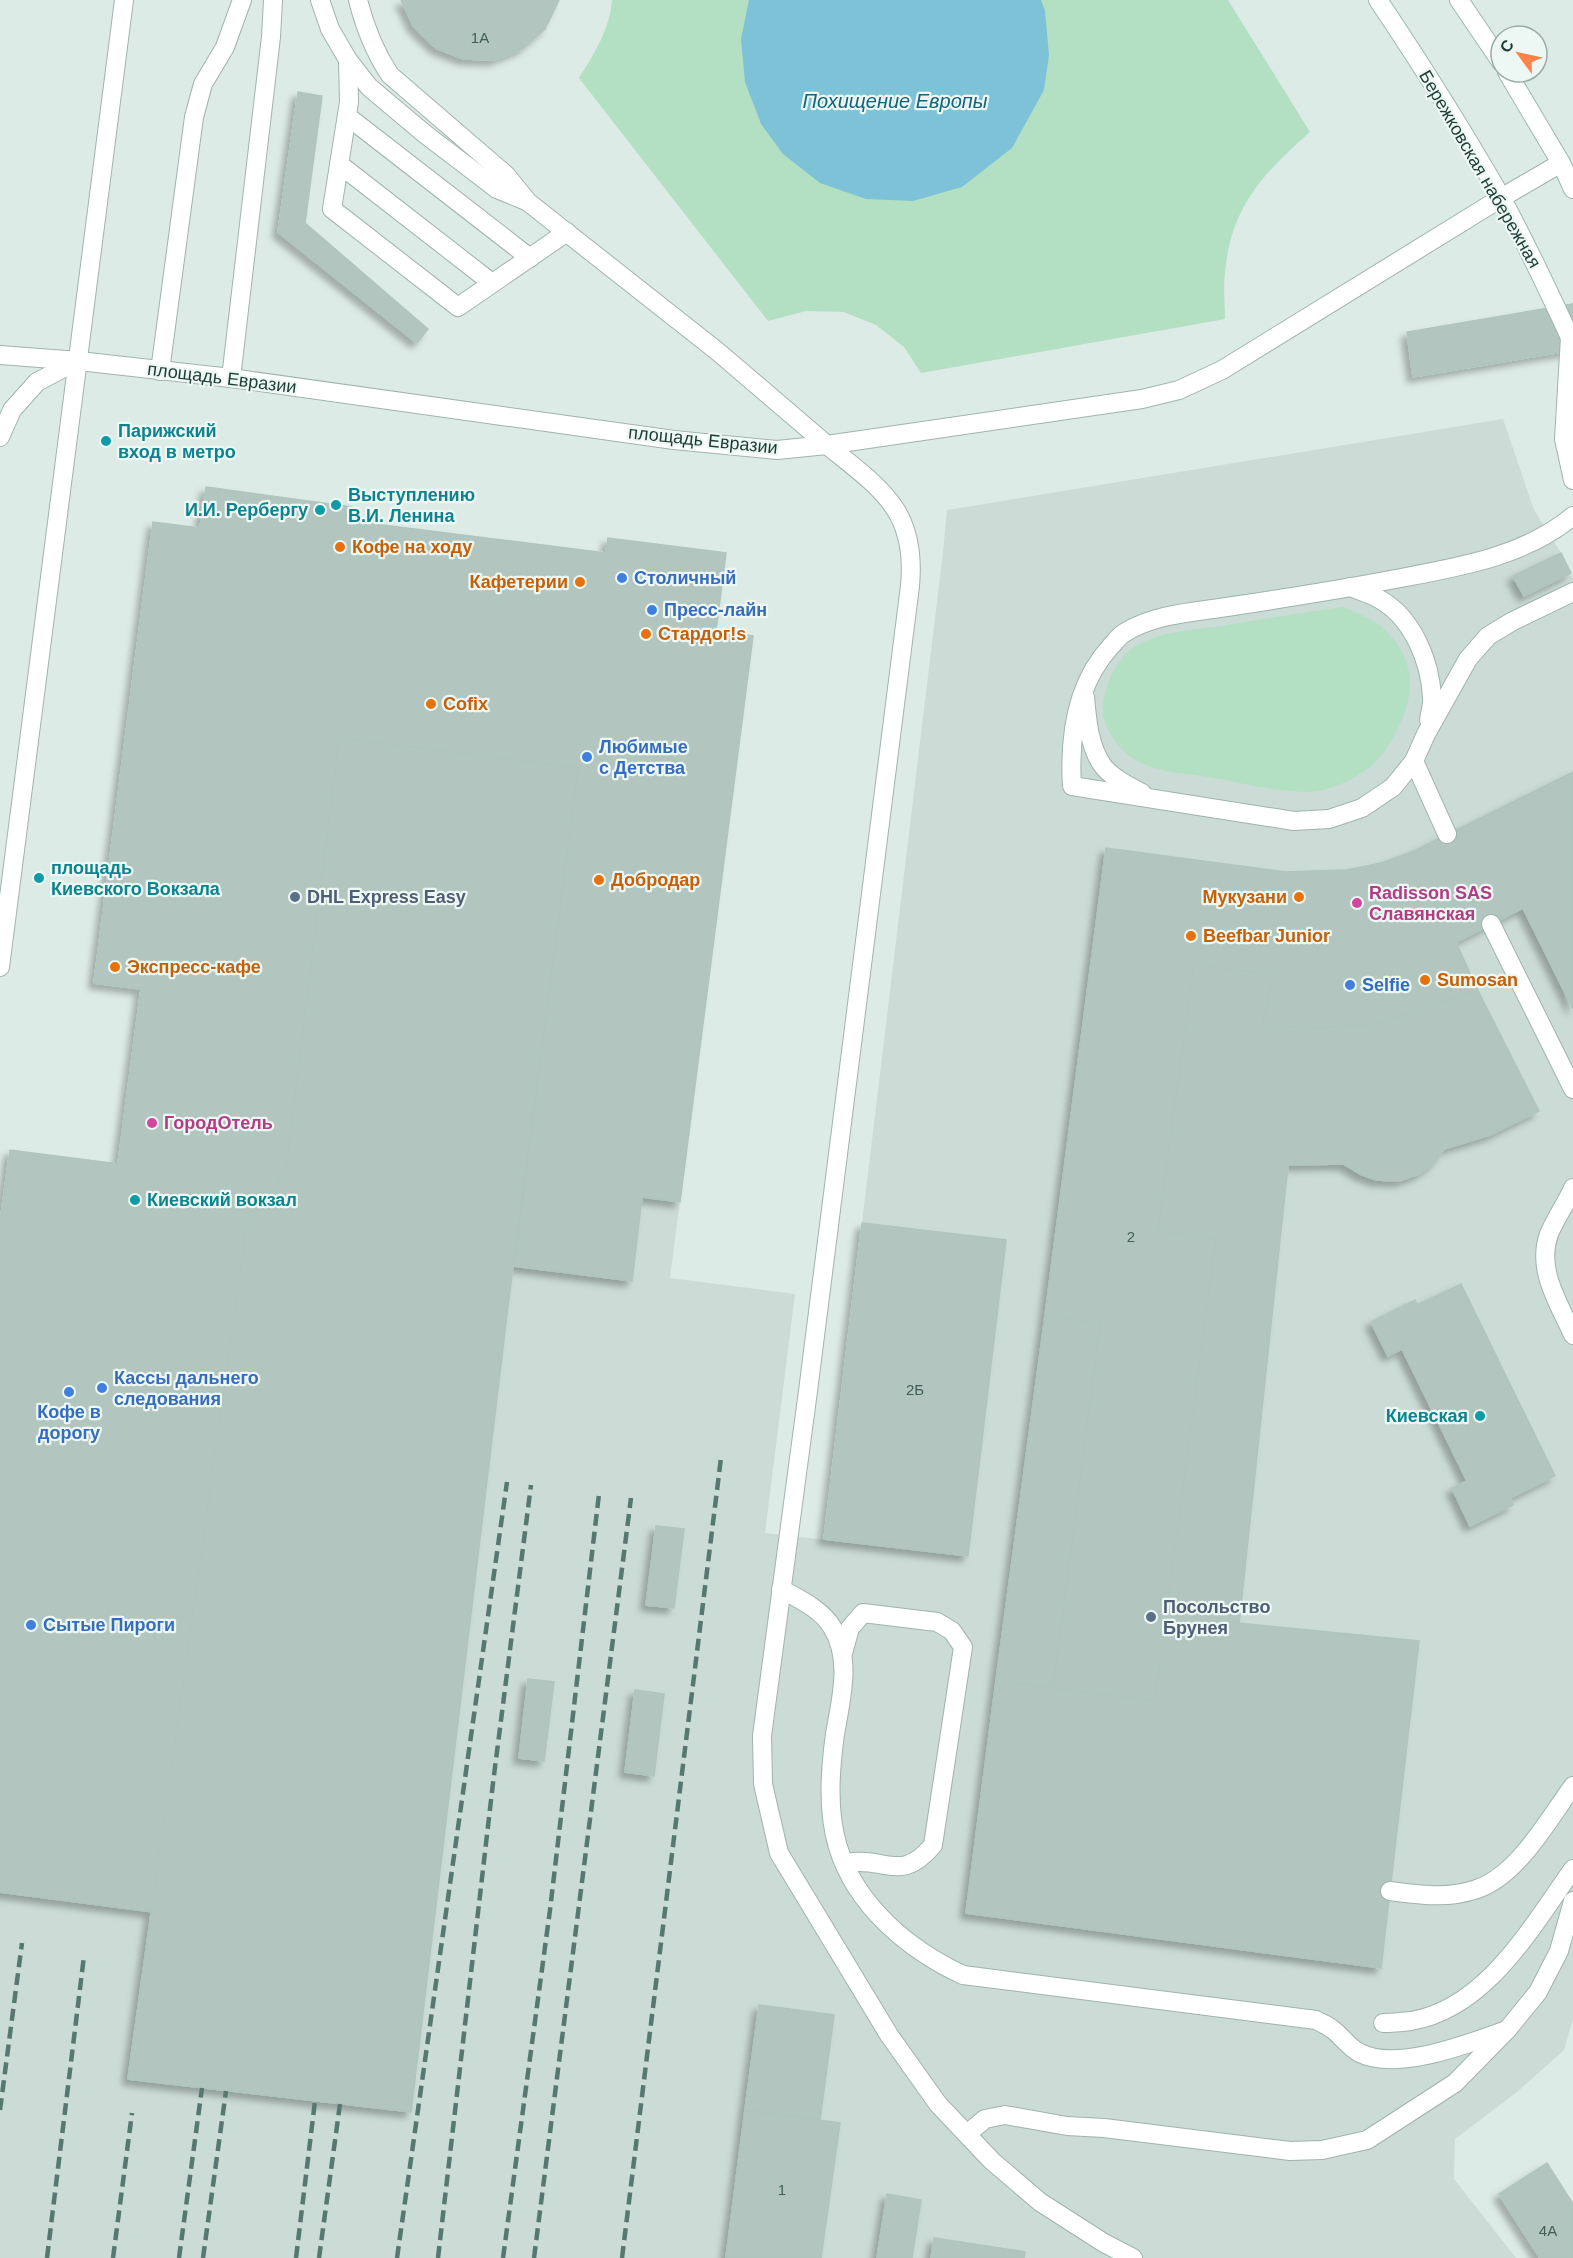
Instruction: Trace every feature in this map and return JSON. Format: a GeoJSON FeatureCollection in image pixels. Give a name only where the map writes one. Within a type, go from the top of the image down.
{"type":"FeatureCollection","features":[{"type":"Feature","properties":{"kind":"street"},"geometry":{"type":"LineString","coordinates":[[0,967],[124,0]]}},
{"type":"Feature","properties":{"kind":"street"},"geometry":{"type":"LineString","coordinates":[[160,371],[194,117],[203,84],[225,47],[242,0]]}},
{"type":"Feature","properties":{"kind":"street"},"geometry":{"type":"LineString","coordinates":[[231,378],[273,0]]}},
{"type":"Feature","properties":{"kind":"street"},"geometry":{"type":"LineString","coordinates":[[320,0],[330,29],[348,60],[369,87],[425,134],[497,189],[528,202]]}},
{"type":"Feature","properties":{"kind":"street","name":"площадь Евразии"},"geometry":{"type":"LineString","coordinates":[[358,0],[365,29],[390,75],[506,175],[528,202],[717,351],[827,445]]}},
{"type":"Feature","properties":{"kind":"street","name":"Бережковская набережная"},"geometry":{"type":"LineString","coordinates":[[1378,0],[1441,97],[1501,198],[1531,254],[1571,341]]}},
{"type":"Feature","properties":{"kind":"street"},"geometry":{"type":"LineString","coordinates":[[1459,0],[1489,44]]}},
{"type":"Feature","properties":{"kind":"street"},"geometry":{"type":"LineString","coordinates":[[348,60],[349,102],[332,209],[458,307],[567,232]]}},
{"type":"Feature","properties":{"kind":"street"},"geometry":{"type":"LineString","coordinates":[[1514,84],[1561,163],[1573,189]]}},
{"type":"Feature","properties":{"kind":"street"},"geometry":{"type":"LineString","coordinates":[[347,116],[530,258]]}},
{"type":"Feature","properties":{"kind":"street"},"geometry":{"type":"LineString","coordinates":[[827,445],[1142,399],[1179,390],[1222,370],[1271,342],[1561,163]]}},
{"type":"Feature","properties":{"kind":"street"},"geometry":{"type":"LineString","coordinates":[[339,164],[492,283]]}},
{"type":"Feature","properties":{"kind":"street"},"geometry":{"type":"LineString","coordinates":[[1571,341],[1564,439],[1573,480]]}},
{"type":"Feature","properties":{"kind":"street","name":"площадь Евразии"},"geometry":{"type":"LineString","coordinates":[[0,355],[79,361],[231,378],[674,440],[777,450],[827,445]]}},
{"type":"Feature","properties":{"kind":"street"},"geometry":{"type":"LineString","coordinates":[[0,437],[12,410],[36,382],[79,361]]}},
{"type":"Feature","properties":{"kind":"street"},"geometry":{"type":"LineString","coordinates":[[827,445],[886,496],[903,520],[912,561],[834,1195],[762,1736],[763,1784],[779,1853],[890,2035],[938,2104],[992,2161],[1040,2202],[1104,2243],[1133,2258]]}},
{"type":"Feature","properties":{"kind":"street"},"geometry":{"type":"LineString","coordinates":[[1573,516],[1550,534],[1487,559],[1350,588],[1157,618],[1122,634],[1098,660],[1084,689],[1074,721],[1072,786],[1294,821],[1329,819],[1362,808],[1393,787],[1414,761],[1426,734],[1468,659],[1488,636],[1513,621],[1573,592]]}},
{"type":"Feature","properties":{"kind":"street"},"geometry":{"type":"LineString","coordinates":[[1350,588],[1381,600],[1404,620],[1418,643],[1425,662],[1432,698],[1426,734]]}},
{"type":"Feature","properties":{"kind":"street"},"geometry":{"type":"LineString","coordinates":[[1084,689],[1087,720],[1093,745],[1103,766],[1120,780],[1148,797]]}},
{"type":"Feature","properties":{"kind":"street"},"geometry":{"type":"LineString","coordinates":[[1414,761],[1447,834]]}},
{"type":"Feature","properties":{"kind":"street"},"geometry":{"type":"LineString","coordinates":[[1491,924],[1573,1089]]}},
{"type":"Feature","properties":{"kind":"street"},"geometry":{"type":"LineString","coordinates":[[1573,1188],[1550,1233],[1543,1255],[1546,1275],[1573,1335]]}},
{"type":"Feature","properties":{"kind":"street"},"geometry":{"type":"LineString","coordinates":[[781,1588],[817,1610],[832,1627],[843,1653]]}},
{"type":"Feature","properties":{"kind":"street"},"geometry":{"type":"LineString","coordinates":[[846,1863],[861,1860],[905,1867],[923,1858],[933,1845],[963,1647],[952,1631],[938,1622],[863,1613],[850,1628],[843,1653],[844,1675],[830,1778],[831,1809],[838,1848],[855,1883],[873,1909],[897,1933],[941,1965],[963,1975],[1316,2020],[1332,2029],[1357,2052],[1372,2058],[1409,2058],[1446,2051],[1507,2030]]}},
{"type":"Feature","properties":{"kind":"street"},"geometry":{"type":"LineString","coordinates":[[1390,1891],[1420,1895],[1448,1895],[1478,1889],[1494,1880],[1524,1853],[1573,1786]]}},
{"type":"Feature","properties":{"kind":"street"},"geometry":{"type":"LineString","coordinates":[[1383,2024],[1412,2021],[1437,2013],[1462,2000],[1488,1979],[1520,1942],[1573,1869]]}},
{"type":"Feature","properties":{"kind":"street"},"geometry":{"type":"LineString","coordinates":[[967,2134],[986,2119],[1005,2115],[1067,2126],[1104,2128],[1290,2151],[1322,2150],[1367,2140],[1455,2083],[1507,2030],[1538,1992],[1559,1951],[1573,1901]]}},
{"type":"Feature","properties":{"kind":"shaded area"},"geometry":{"type":"Polygon","coordinates":[[[1503,419],[1534,510],[1561,553],[1573,579],[1573,2019],[1564,2050],[1517,2092],[1455,2139],[1454,2179],[1516,2258],[0,2258],[0,1223],[10,1150],[118,1163],[141,990],[94,983],[153,522],[200,528],[206,487],[352,507],[351,521],[605,553],[608,538],[726,553],[716,631],[753,636],[670,1278],[795,1294],[765,1533],[968,1556],[1006,1240],[862,1223],[947,510],[1503,419]]]}},
{"type":"Feature","properties":{"kind":"green space"},"geometry":{"type":"Polygon","coordinates":[[[612,0],[1228,0],[1310,132],[1264,177],[1242,210],[1228,249],[1224,279],[1225,319],[921,373],[904,347],[876,325],[844,312],[806,311],[768,321],[579,78],[605,31],[612,0]]]}},
{"type":"Feature","properties":{"kind":"green space"},"geometry":{"type":"Polygon","coordinates":[[[1343,607],[1373,621],[1384,629],[1399,646],[1409,672],[1408,698],[1400,725],[1386,749],[1371,766],[1360,774],[1327,789],[1302,792],[1271,789],[1150,767],[1125,752],[1114,740],[1105,723],[1104,700],[1117,665],[1134,647],[1177,632],[1343,607]]]}},
{"type":"Feature","properties":{"kind":"water","name":"Похищение Европы"},"geometry":{"type":"Polygon","coordinates":[[[749,0],[1041,0],[1045,11],[1049,55],[1044,90],[1012,148],[962,187],[913,201],[866,199],[820,183],[783,154],[761,124],[745,82],[741,39],[749,0]]]}},
{"type":"Feature","properties":{"kind":"building"},"geometry":{"type":"Polygon","coordinates":[[[401,0],[559,0],[545,29],[522,49],[494,60],[464,59],[436,48],[414,27],[401,0]]]}},
{"type":"Feature","properties":{"kind":"building"},"geometry":{"type":"Polygon","coordinates":[[[298,92],[322,96],[305,223],[428,329],[417,343],[278,232],[298,92]]]}},
{"type":"Feature","properties":{"kind":"building"},"geometry":{"type":"Polygon","coordinates":[[[1573,304],[1573,350],[1413,377],[1407,332],[1573,304]]]}},
{"type":"Feature","properties":{"kind":"building","name":"Киевский вокзал"},"geometry":{"type":"Polygon","coordinates":[[[206,487],[352,507],[351,521],[606,553],[608,538],[726,553],[716,631],[753,636],[680,1202],[642,1197],[632,1281],[514,1266],[578,768],[339,738],[286,1170],[246,1231],[153,1912],[0,1892],[0,1223],[10,1150],[118,1164],[141,989],[94,983],[153,522],[200,528],[206,487]]]}},
{"type":"Feature","properties":{"kind":"building"},"geometry":{"type":"Polygon","coordinates":[[[1561,553],[1571,573],[1524,596],[1513,576],[1561,553]]]}},
{"type":"Feature","properties":{"kind":"building"},"geometry":{"type":"Polygon","coordinates":[[[339,738],[578,768],[508,1306],[411,2112],[128,2079],[246,1231],[286,1170],[339,738]]]}},
{"type":"Feature","properties":{"kind":"building"},"geometry":{"type":"Polygon","coordinates":[[[1573,772],[1573,1009],[1523,908],[1456,942],[1477,989],[1421,1011],[1376,1024],[1322,1028],[1262,1026],[1273,975],[1194,964],[1158,1231],[1216,1239],[1155,1701],[1053,1688],[1100,1324],[1045,1316],[1106,848],[1285,872],[1347,870],[1381,863],[1414,851],[1573,772]]]}},
{"type":"Feature","properties":{"kind":"building"},"geometry":{"type":"Polygon","coordinates":[[[1194,964],[1273,975],[1262,1026],[1322,1028],[1376,1024],[1421,1011],[1477,989],[1539,1111],[1490,1135],[1444,1149],[1434,1163],[1419,1174],[1399,1181],[1376,1180],[1344,1164],[1288,1165],[1239,1624],[1166,1616],[1216,1239],[1158,1231],[1194,964]]]}},
{"type":"Feature","properties":{"kind":"building"},"geometry":{"type":"Polygon","coordinates":[[[862,1223],[1006,1240],[968,1556],[824,1539],[862,1223]]]}},
{"type":"Feature","properties":{"kind":"building","name":"Киевская"},"geometry":{"type":"Polygon","coordinates":[[[1461,1284],[1555,1476],[1510,1498],[1513,1505],[1470,1526],[1452,1488],[1467,1481],[1402,1349],[1388,1356],[1371,1322],[1415,1300],[1417,1305],[1461,1284]]]}},
{"type":"Feature","properties":{"kind":"building"},"geometry":{"type":"Polygon","coordinates":[[[1045,1316],[1100,1324],[1053,1688],[996,1681],[1045,1316]]]}},
{"type":"Feature","properties":{"kind":"building"},"geometry":{"type":"Polygon","coordinates":[[[656,1526],[684,1529],[674,1608],[646,1605],[656,1526]]]}},
{"type":"Feature","properties":{"kind":"building"},"geometry":{"type":"Polygon","coordinates":[[[1166,1616],[1419,1641],[1381,1968],[966,1913],[996,1681],[1155,1701],[1166,1616]]]}},
{"type":"Feature","properties":{"kind":"building"},"geometry":{"type":"Polygon","coordinates":[[[528,1679],[554,1682],[544,1761],[519,1758],[528,1679]]]}},
{"type":"Feature","properties":{"kind":"building"},"geometry":{"type":"Polygon","coordinates":[[[635,1690],[664,1694],[654,1776],[625,1772],[635,1690]]]}},
{"type":"Feature","properties":{"kind":"building"},"geometry":{"type":"Polygon","coordinates":[[[759,2005],[834,2015],[820,2120],[745,2110],[759,2005]]]}},
{"type":"Feature","properties":{"kind":"building"},"geometry":{"type":"Polygon","coordinates":[[[745,2110],[840,2123],[821,2258],[726,2258],[745,2110]]]}},
{"type":"Feature","properties":{"kind":"building"},"geometry":{"type":"Polygon","coordinates":[[[1547,2163],[1573,2204],[1573,2258],[1540,2258],[1499,2194],[1547,2163]]]}},
{"type":"Feature","properties":{"kind":"building"},"geometry":{"type":"Polygon","coordinates":[[[887,2194],[921,2200],[912,2258],[877,2258],[887,2194]]]}},
{"type":"Feature","properties":{"kind":"building"},"geometry":{"type":"Polygon","coordinates":[[[934,2238],[1025,2252],[1024,2258],[931,2258],[934,2238]]]}},
{"type":"Feature","properties":{"kind":"railway"},"geometry":{"type":"LineString","coordinates":[[622,2258],[721,1458]]}},
{"type":"Feature","properties":{"kind":"railway"},"geometry":{"type":"LineString","coordinates":[[397,2258],[507,1482]]}},
{"type":"Feature","properties":{"kind":"railway"},"geometry":{"type":"LineString","coordinates":[[438,2258],[493,1783],[531,1485]]}},
{"type":"Feature","properties":{"kind":"railway"},"geometry":{"type":"LineString","coordinates":[[503,2258],[550,1910],[599,1494]]}},
{"type":"Feature","properties":{"kind":"railway"},"geometry":{"type":"LineString","coordinates":[[534,2258],[631,1498]]}},
{"type":"Feature","properties":{"kind":"railway"},"geometry":{"type":"LineString","coordinates":[[0,2110],[22,1943]]}},
{"type":"Feature","properties":{"kind":"railway"},"geometry":{"type":"LineString","coordinates":[[47,2258],[84,1956]]}},
{"type":"Feature","properties":{"kind":"railway"},"geometry":{"type":"LineString","coordinates":[[179,2258],[202,2088]]}},
{"type":"Feature","properties":{"kind":"railway"},"geometry":{"type":"LineString","coordinates":[[203,2258],[226,2091]]}},
{"type":"Feature","properties":{"kind":"railway"},"geometry":{"type":"LineString","coordinates":[[296,2258],[315,2101]]}},
{"type":"Feature","properties":{"kind":"railway"},"geometry":{"type":"LineString","coordinates":[[319,2258],[340,2104]]}},
{"type":"Feature","properties":{"kind":"railway"},"geometry":{"type":"LineString","coordinates":[[113,2258],[132,2113]]}},
{"type":"Feature","properties":{"kind":"place","name":"Парижский вход в метро"},"geometry":{"type":"Point","coordinates":[106,441]}},
{"type":"Feature","properties":{"kind":"place","name":"Выступлению В.И. Ленина"},"geometry":{"type":"Point","coordinates":[336,505]}},
{"type":"Feature","properties":{"kind":"place","name":"И.И. Рербергу"},"geometry":{"type":"Point","coordinates":[320,510]}},
{"type":"Feature","properties":{"kind":"place","name":"Кофе на ходу"},"geometry":{"type":"Point","coordinates":[340,547]}},
{"type":"Feature","properties":{"kind":"place","name":"Столичный"},"geometry":{"type":"Point","coordinates":[622,578]}},
{"type":"Feature","properties":{"kind":"place","name":"Кафетерии"},"geometry":{"type":"Point","coordinates":[580,582]}},
{"type":"Feature","properties":{"kind":"place","name":"Пресс-лайн"},"geometry":{"type":"Point","coordinates":[652,610]}},
{"type":"Feature","properties":{"kind":"place","name":"Стардог!s"},"geometry":{"type":"Point","coordinates":[646,634]}},
{"type":"Feature","properties":{"kind":"place","name":"Cofix"},"geometry":{"type":"Point","coordinates":[431,704]}},
{"type":"Feature","properties":{"kind":"place","name":"Любимые с Детства"},"geometry":{"type":"Point","coordinates":[587,757]}},
{"type":"Feature","properties":{"kind":"place","name":"площадь Киевского Вокзала"},"geometry":{"type":"Point","coordinates":[39,878]}},
{"type":"Feature","properties":{"kind":"place","name":"Добродар"},"geometry":{"type":"Point","coordinates":[599,880]}},
{"type":"Feature","properties":{"kind":"place","name":"DHL Express Easy"},"geometry":{"type":"Point","coordinates":[295,897]}},
{"type":"Feature","properties":{"kind":"place","name":"Мукузани"},"geometry":{"type":"Point","coordinates":[1299,897]}},
{"type":"Feature","properties":{"kind":"place","name":"Radisson SAS Славянская"},"geometry":{"type":"Point","coordinates":[1357,903]}},
{"type":"Feature","properties":{"kind":"place","name":"Beefbar Junior"},"geometry":{"type":"Point","coordinates":[1191,936]}},
{"type":"Feature","properties":{"kind":"place","name":"Экспресс-кафе"},"geometry":{"type":"Point","coordinates":[115,967]}},
{"type":"Feature","properties":{"kind":"place","name":"Sumosan"},"geometry":{"type":"Point","coordinates":[1425,980]}},
{"type":"Feature","properties":{"kind":"place","name":"Selfie"},"geometry":{"type":"Point","coordinates":[1350,985]}},
{"type":"Feature","properties":{"kind":"place","name":"ГородОтель"},"geometry":{"type":"Point","coordinates":[152,1123]}},
{"type":"Feature","properties":{"kind":"place","name":"Киевский вокзал"},"geometry":{"type":"Point","coordinates":[135,1200]}},
{"type":"Feature","properties":{"kind":"place","name":"Кассы дальнего следования"},"geometry":{"type":"Point","coordinates":[102,1388]}},
{"type":"Feature","properties":{"kind":"place","name":"Кофе в дорогу"},"geometry":{"type":"Point","coordinates":[69,1392]}},
{"type":"Feature","properties":{"kind":"place","name":"Киевская"},"geometry":{"type":"Point","coordinates":[1480,1416]}},
{"type":"Feature","properties":{"kind":"place","name":"Посольство Брунея"},"geometry":{"type":"Point","coordinates":[1151,1617]}},
{"type":"Feature","properties":{"kind":"place","name":"Сытые Пироги"},"geometry":{"type":"Point","coordinates":[31,1625]}}]}
